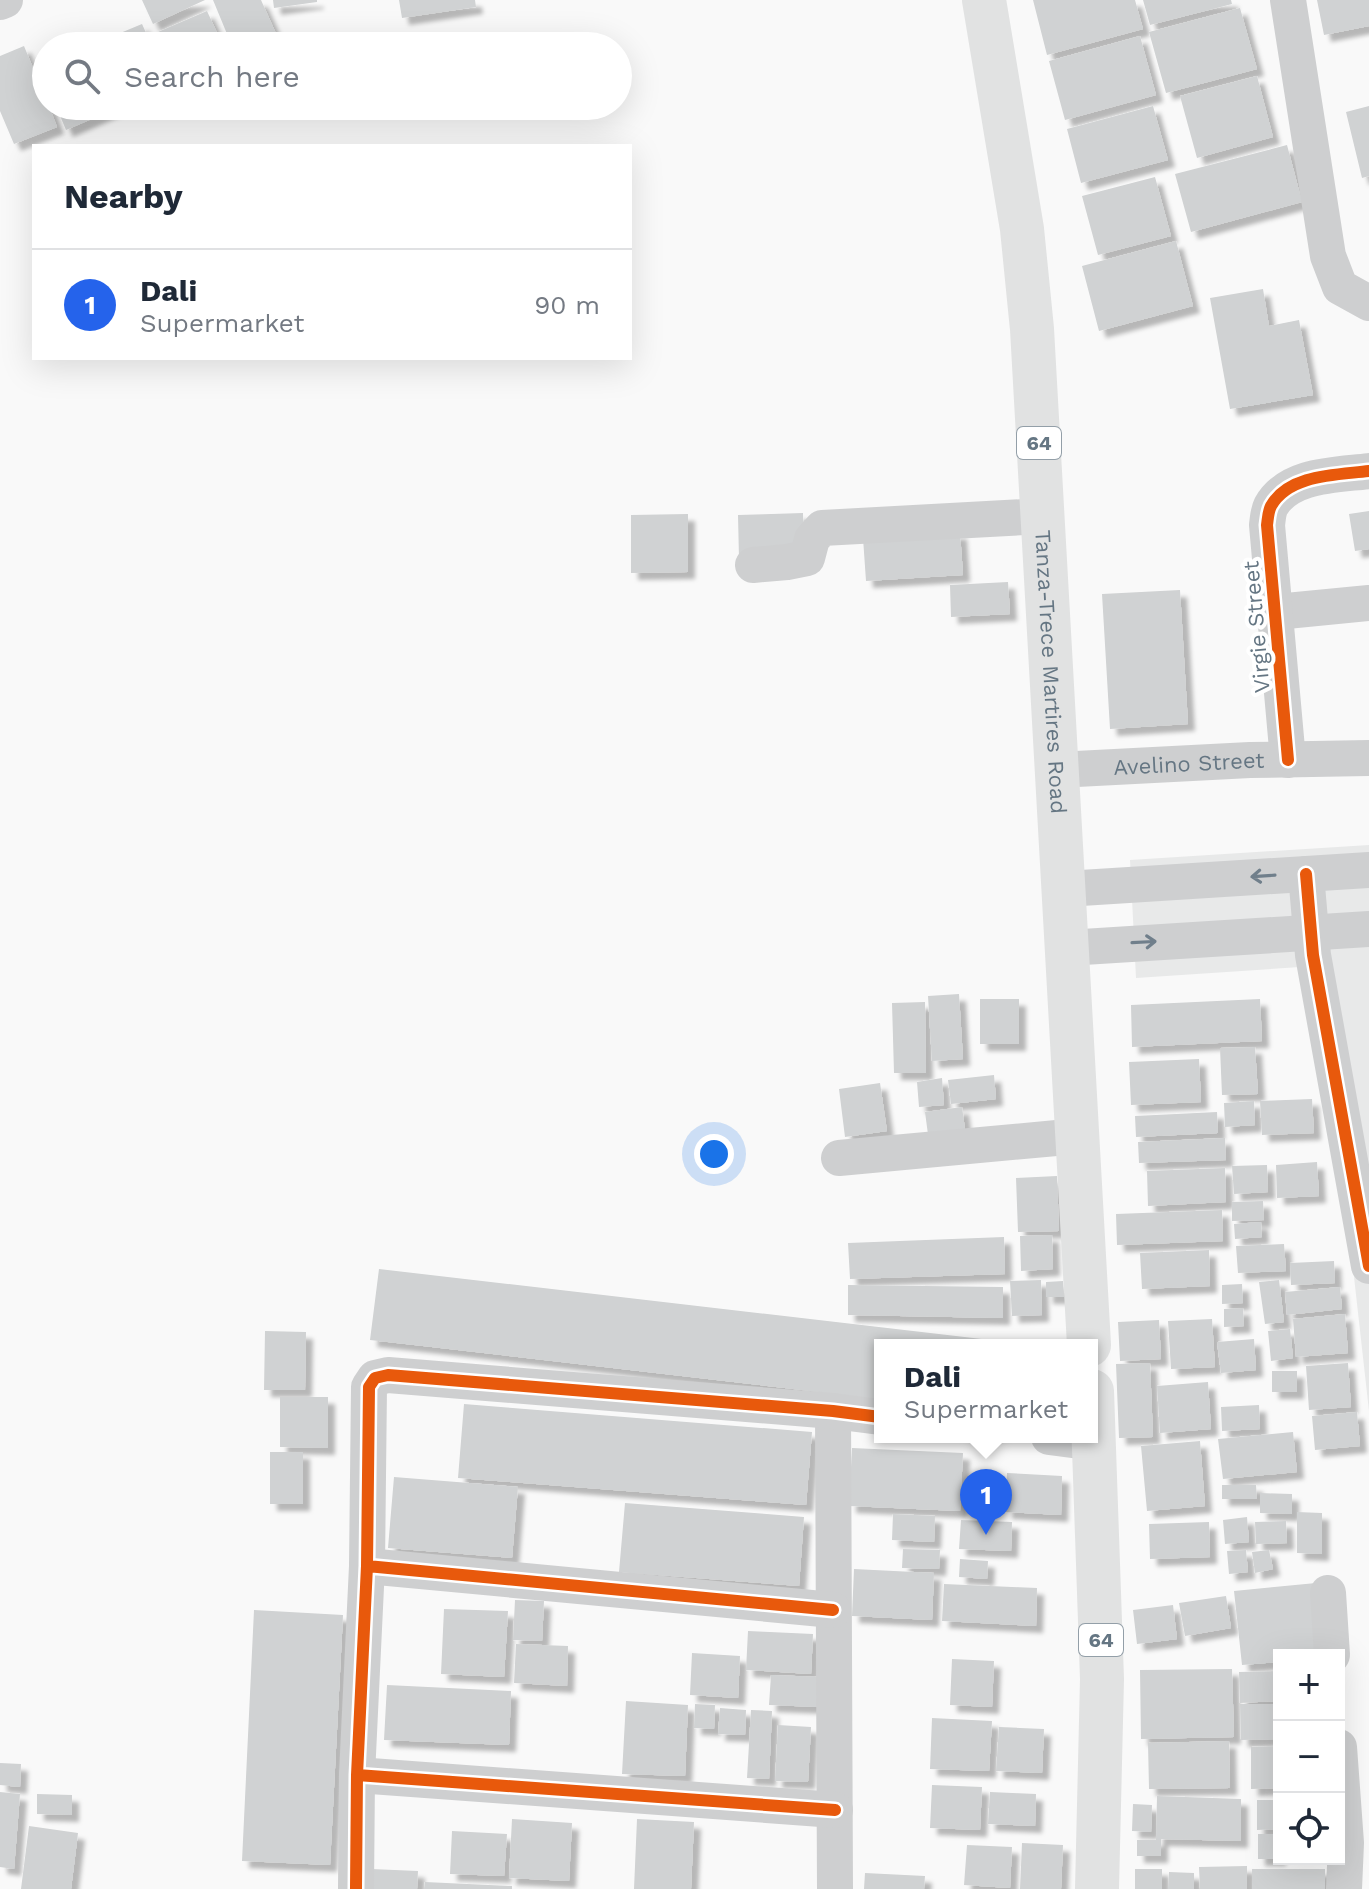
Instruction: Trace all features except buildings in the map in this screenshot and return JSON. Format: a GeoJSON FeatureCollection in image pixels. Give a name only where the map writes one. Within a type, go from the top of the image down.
{"type":"FeatureCollection","features":[{"type":"Feature","properties":{"kind":"main road","name":"Tanza-Trece Martires Road"},"geometry":{"type":"LineString","coordinates":[[984,0],[1022,229],[1032,329],[1089,1339]]}},
{"type":"Feature","properties":{"kind":"main road","name":"64"},"geometry":{"type":"LineString","coordinates":[[1095,1443],[1102,1679],[1097,1889]]}},
{"type":"Feature","properties":{"kind":"street"},"geometry":{"type":"LineString","coordinates":[[1288,0],[1328,256],[1340,287],[1369,303]]}},
{"type":"Feature","properties":{"kind":"street","name":"Virgie Street"},"geometry":{"type":"LineString","coordinates":[[1288,760],[1267,525],[1269,509],[1280,494],[1298,483],[1369,471]]}},
{"type":"Feature","properties":{"kind":"street"},"geometry":{"type":"LineString","coordinates":[[753,565],[807,558],[812,539],[822,528],[1043,516]]}},
{"type":"Feature","properties":{"kind":"street"},"geometry":{"type":"LineString","coordinates":[[1276,612],[1369,603]]}},
{"type":"Feature","properties":{"kind":"street","name":"Avelino Street"},"geometry":{"type":"LineString","coordinates":[[1057,770],[1369,758]]}},
{"type":"Feature","properties":{"kind":"street"},"geometry":{"type":"LineString","coordinates":[[1065,889],[1369,870]]}},
{"type":"Feature","properties":{"kind":"street"},"geometry":{"type":"LineString","coordinates":[[1306,874],[1313,955],[1365,1222],[1369,1266]]}},
{"type":"Feature","properties":{"kind":"street"},"geometry":{"type":"LineString","coordinates":[[1067,948],[1369,929]]}},
{"type":"Feature","properties":{"kind":"street"},"geometry":{"type":"LineString","coordinates":[[839,1158],[1078,1136]]}},
{"type":"Feature","properties":{"kind":"street"},"geometry":{"type":"LineString","coordinates":[[356,1889],[357,1775],[367,1566],[369,1387],[375,1378],[388,1375],[874,1416]]}},
{"type":"Feature","properties":{"kind":"street"},"geometry":{"type":"LineString","coordinates":[[833,1411],[835,1889]]}},
{"type":"Feature","properties":{"kind":"street"},"geometry":{"type":"LineString","coordinates":[[367,1566],[833,1610]]}},
{"type":"Feature","properties":{"kind":"street"},"geometry":{"type":"LineString","coordinates":[[1328,1593],[1332,1649]]}},
{"type":"Feature","properties":{"kind":"street"},"geometry":{"type":"LineString","coordinates":[[357,1775],[835,1810]]}},
{"type":"Feature","properties":{"kind":"street"},"geometry":{"type":"LineString","coordinates":[[1344,1889],[1358,1842],[1345,1777]]}},
{"type":"Feature","properties":{"kind":"shaded area"},"geometry":{"type":"Polygon","coordinates":[[[1369,845],[1369,1411],[1351,1250],[1300,967],[1136,978],[1130,860],[1369,845]]]}},
{"type":"Feature","properties":{"kind":"cycle path"},"geometry":{"type":"LineString","coordinates":[[1288,760],[1267,525],[1269,511],[1279,495],[1301,482],[1329,475],[1369,471]]}},
{"type":"Feature","properties":{"kind":"cycle path"},"geometry":{"type":"LineString","coordinates":[[1306,874],[1313,955],[1369,1266]]}},
{"type":"Feature","properties":{"kind":"cycle path"},"geometry":{"type":"LineString","coordinates":[[356,1889],[357,1775],[367,1566],[369,1387],[375,1378],[388,1375],[874,1416]]}},
{"type":"Feature","properties":{"kind":"cycle path"},"geometry":{"type":"LineString","coordinates":[[367,1566],[833,1610]]}},
{"type":"Feature","properties":{"kind":"cycle path"},"geometry":{"type":"LineString","coordinates":[[357,1775],[835,1810]]}},
{"type":"Feature","properties":{"kind":"place","name":"Dali"},"geometry":{"type":"Point","coordinates":[986,1535]}}]}
